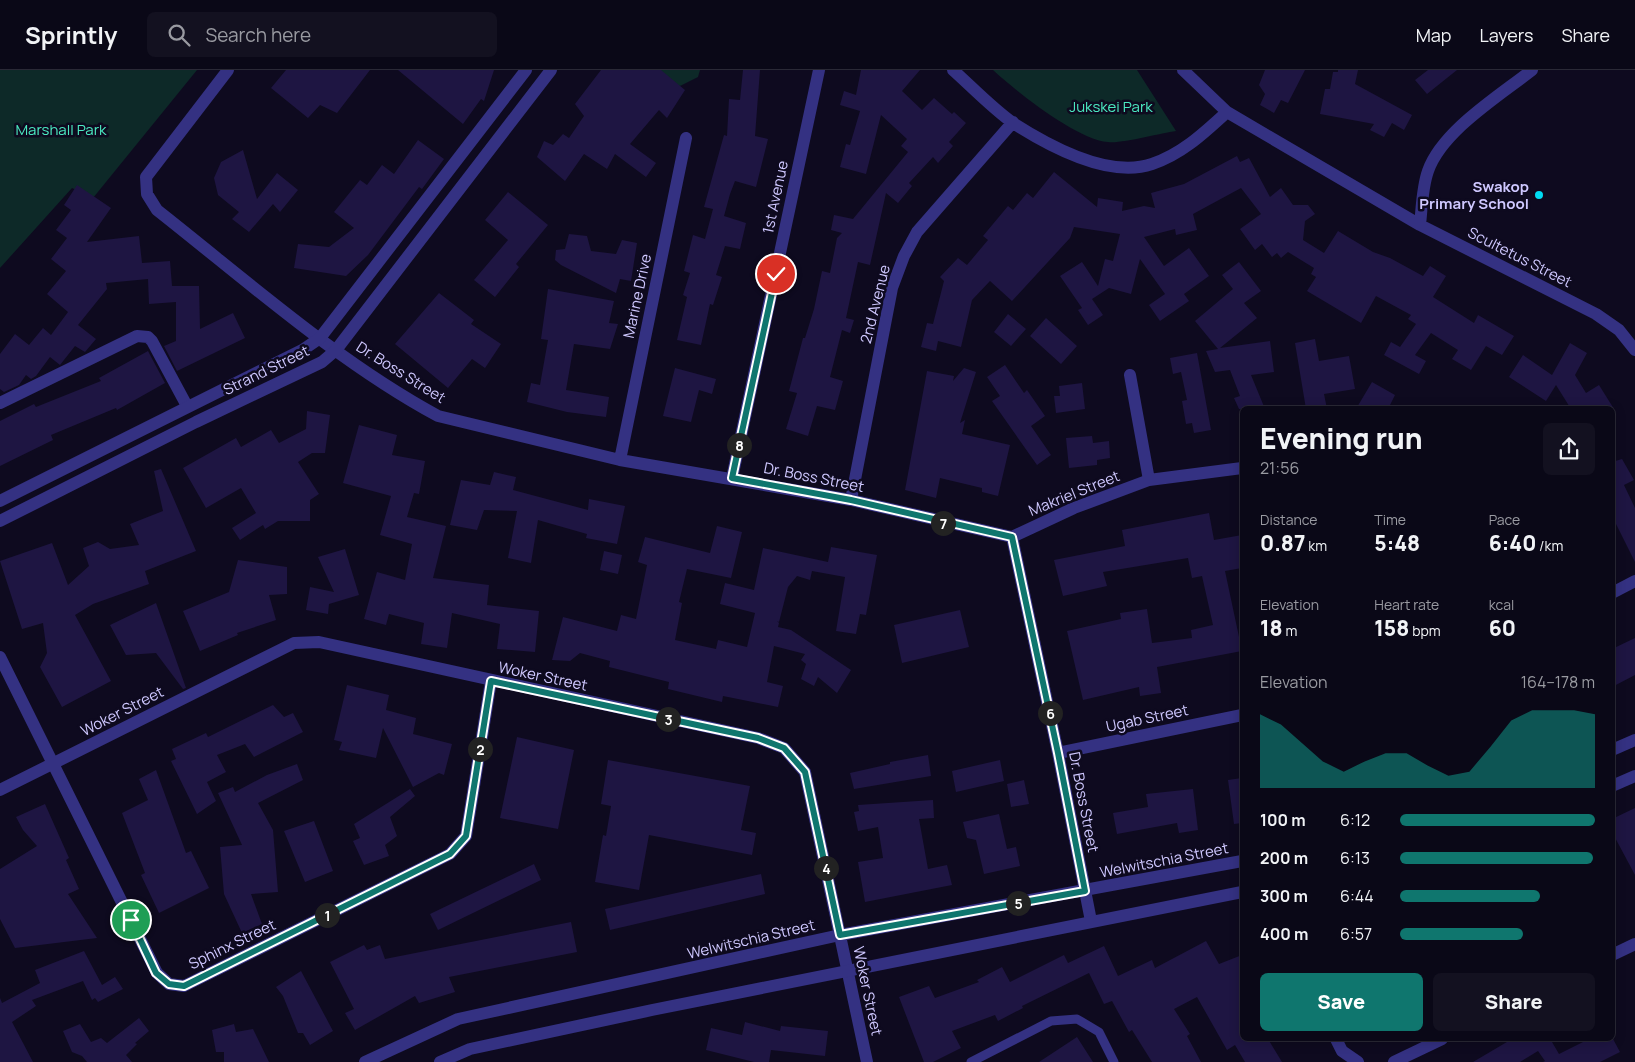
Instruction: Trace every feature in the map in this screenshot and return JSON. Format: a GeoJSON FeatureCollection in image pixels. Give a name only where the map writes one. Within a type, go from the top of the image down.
{"type":"FeatureCollection","features":[{"type":"Feature","properties":{"kind":"street","name":"Dr. Boss Street"},"geometry":{"type":"LineString","coordinates":[[228,70],[146,177],[147,194],[157,210],[320,338],[438,416],[620,460],[851,500],[1012,537],[1058,753],[1091,921]]}},
{"type":"Feature","properties":{"kind":"street","name":"Strand Street"},"geometry":{"type":"LineString","coordinates":[[0,501],[304,349],[320,338],[526,70]]}},
{"type":"Feature","properties":{"kind":"street","name":"Strand Street"},"geometry":{"type":"LineString","coordinates":[[0,521],[196,422],[322,362],[336,350],[551,70]]}},
{"type":"Feature","properties":{"kind":"street","name":"1st Avenue"},"geometry":{"type":"LineString","coordinates":[[732,478],[819,70]]}},
{"type":"Feature","properties":{"kind":"street"},"geometry":{"type":"LineString","coordinates":[[953,70],[1013,122],[1082,159],[1120,168],[1151,164],[1190,146],[1227,112]]}},
{"type":"Feature","properties":{"kind":"street","name":"Scultetus Street"},"geometry":{"type":"LineString","coordinates":[[1183,70],[1227,112],[1420,225],[1596,314],[1619,330],[1635,350]]}},
{"type":"Feature","properties":{"kind":"street"},"geometry":{"type":"LineString","coordinates":[[1420,225],[1425,181],[1440,148],[1455,131],[1532,70]]}},
{"type":"Feature","properties":{"kind":"street","name":"2nd Avenue"},"geometry":{"type":"LineString","coordinates":[[851,500],[892,288],[904,256],[917,232],[1013,122]]}},
{"type":"Feature","properties":{"kind":"street","name":"Marine Drive"},"geometry":{"type":"LineString","coordinates":[[620,460],[686,138]]}},
{"type":"Feature","properties":{"kind":"street"},"geometry":{"type":"LineString","coordinates":[[0,403],[137,336],[143,336],[152,341],[187,406]]}},
{"type":"Feature","properties":{"kind":"street"},"geometry":{"type":"LineString","coordinates":[[1130,375],[1149,480]]}},
{"type":"Feature","properties":{"kind":"street","name":"Makriel Street"},"geometry":{"type":"LineString","coordinates":[[1012,537],[1074,508],[1149,480],[1240,468]]}},
{"type":"Feature","properties":{"kind":"street"},"geometry":{"type":"LineString","coordinates":[[1615,592],[1635,582]]}},
{"type":"Feature","properties":{"kind":"street","name":"Woker Street"},"geometry":{"type":"LineString","coordinates":[[0,790],[294,643],[318,642],[758,738],[784,748],[805,772],[867,1062]]}},
{"type":"Feature","properties":{"kind":"street","name":"Sphinx Street"},"geometry":{"type":"LineString","coordinates":[[0,657],[156,973],[169,984],[184,986],[450,854],[466,836],[491,681]]}},
{"type":"Feature","properties":{"kind":"street","name":"Ugab Street"},"geometry":{"type":"LineString","coordinates":[[1058,753],[1240,715]]}},
{"type":"Feature","properties":{"kind":"street"},"geometry":{"type":"LineString","coordinates":[[1615,749],[1635,740]]}},
{"type":"Feature","properties":{"kind":"street"},"geometry":{"type":"LineString","coordinates":[[1615,785],[1635,776]]}},
{"type":"Feature","properties":{"kind":"street","name":"Welwitschia Street"},"geometry":{"type":"LineString","coordinates":[[365,1062],[458,1019],[840,935],[1240,861]]}},
{"type":"Feature","properties":{"kind":"street"},"geometry":{"type":"LineString","coordinates":[[440,1062],[470,1049],[847,970],[1240,892]]}},
{"type":"Feature","properties":{"kind":"street"},"geometry":{"type":"LineString","coordinates":[[1615,954],[1635,944]]}},
{"type":"Feature","properties":{"kind":"street"},"geometry":{"type":"LineString","coordinates":[[1337,1041],[1342,1051],[1358,1062]]}},
{"type":"Feature","properties":{"kind":"street"},"geometry":{"type":"LineString","coordinates":[[1394,1062],[1438,1041]]}},
{"type":"Feature","properties":{"kind":"lane"},"geometry":{"type":"LineString","coordinates":[[971,1062],[1051,1021],[1077,1020],[1099,1032],[1114,1062]]}},
{"type":"Feature","properties":{"kind":"green space","name":"Marshall Park"},"geometry":{"type":"Polygon","coordinates":[[[0,70],[197,70],[93,198],[72,188],[0,268],[0,70]]]}},
{"type":"Feature","properties":{"kind":"green space"},"geometry":{"type":"Polygon","coordinates":[[[650,70],[700,70],[698,77],[680,86],[650,70]]]}},
{"type":"Feature","properties":{"kind":"green space","name":"Jukskei Park"},"geometry":{"type":"Polygon","coordinates":[[[993,70],[1137,70],[1176,131],[1114,142],[1095,139],[1064,124],[993,70]]]}},
{"type":"Feature","properties":{"kind":"building"},"geometry":{"type":"Polygon","coordinates":[[[286,70],[370,70],[337,113],[320,105],[308,118],[271,88],[286,70]]]}},
{"type":"Feature","properties":{"kind":"building"},"geometry":{"type":"Polygon","coordinates":[[[398,70],[494,70],[484,101],[481,99],[463,124],[398,70]]]}},
{"type":"Feature","properties":{"kind":"building"},"geometry":{"type":"Polygon","coordinates":[[[601,70],[661,70],[685,90],[667,118],[659,110],[630,144],[656,163],[646,177],[615,154],[607,169],[584,154],[565,181],[537,157],[544,141],[553,145],[563,134],[569,138],[584,116],[575,104],[601,70]]]}},
{"type":"Feature","properties":{"kind":"building"},"geometry":{"type":"Polygon","coordinates":[[[743,70],[760,70],[755,136],[768,139],[756,187],[735,181],[730,194],[724,216],[746,223],[740,249],[725,246],[716,275],[722,277],[713,305],[710,304],[701,345],[677,340],[687,297],[683,295],[690,273],[684,271],[693,235],[705,239],[713,209],[704,207],[724,135],[727,136],[729,99],[740,100],[743,70]]]}},
{"type":"Feature","properties":{"kind":"building"},"geometry":{"type":"Polygon","coordinates":[[[861,70],[920,70],[902,91],[922,110],[934,98],[952,114],[954,112],[966,123],[949,142],[953,146],[938,163],[933,157],[909,183],[912,186],[898,203],[886,193],[870,265],[858,262],[846,318],[854,320],[850,333],[842,330],[830,377],[843,381],[835,410],[817,406],[808,436],[786,429],[797,393],[789,391],[803,338],[805,338],[814,309],[822,271],[830,273],[837,238],[842,233],[831,230],[834,215],[853,219],[908,152],[901,146],[907,139],[881,115],[866,174],[840,167],[846,144],[850,145],[860,111],[840,105],[844,91],[856,95],[861,70]]]}},
{"type":"Feature","properties":{"kind":"building"},"geometry":{"type":"Polygon","coordinates":[[[1265,70],[1305,70],[1288,103],[1281,100],[1274,113],[1260,105],[1265,94],[1259,85],[1265,70]]]}},
{"type":"Feature","properties":{"kind":"building"},"geometry":{"type":"Polygon","coordinates":[[[1338,70],[1358,70],[1355,84],[1412,115],[1404,130],[1392,123],[1384,137],[1370,130],[1374,124],[1320,114],[1325,89],[1330,89],[1333,72],[1338,72],[1338,70]]]}},
{"type":"Feature","properties":{"kind":"building"},"geometry":{"type":"Polygon","coordinates":[[[1428,70],[1457,70],[1427,94],[1415,80],[1428,70]]]}},
{"type":"Feature","properties":{"kind":"building"},"geometry":{"type":"Polygon","coordinates":[[[418,140],[444,159],[422,189],[419,187],[368,255],[346,276],[294,268],[298,244],[329,247],[354,228],[334,212],[360,180],[367,185],[382,165],[394,174],[418,140]]]}},
{"type":"Feature","properties":{"kind":"building"},"geometry":{"type":"Polygon","coordinates":[[[243,150],[257,199],[277,173],[298,190],[280,212],[273,204],[249,232],[232,219],[239,212],[218,195],[214,178],[221,162],[243,150]]]}},
{"type":"Feature","properties":{"kind":"building"},"geometry":{"type":"Polygon","coordinates":[[[1237,156],[1240,162],[1249,158],[1270,197],[1281,188],[1293,205],[1308,205],[1315,214],[1305,221],[1303,240],[1324,253],[1338,231],[1373,252],[1390,258],[1423,276],[1430,266],[1446,276],[1433,297],[1474,323],[1478,315],[1514,336],[1502,355],[1486,346],[1471,370],[1452,359],[1458,350],[1431,333],[1415,355],[1426,361],[1419,374],[1384,355],[1391,342],[1400,347],[1416,324],[1408,319],[1411,315],[1376,296],[1361,323],[1307,291],[1316,277],[1311,274],[1314,268],[1288,252],[1281,258],[1277,253],[1272,257],[1262,244],[1255,250],[1240,229],[1261,214],[1241,188],[1193,214],[1197,230],[1176,235],[1175,229],[1144,237],[1164,266],[1189,248],[1209,276],[1184,294],[1189,301],[1160,321],[1149,305],[1165,294],[1140,259],[1131,294],[1109,288],[1092,299],[1103,315],[1088,325],[1078,310],[1082,308],[1060,276],[1082,262],[1098,286],[1105,259],[1113,261],[1120,234],[1074,227],[1070,238],[1012,301],[990,281],[972,300],[961,347],[938,341],[936,351],[921,347],[927,323],[933,324],[944,281],[940,277],[958,258],[967,265],[988,240],[983,236],[1008,206],[1013,210],[1027,193],[1033,198],[1054,172],[1097,207],[1098,198],[1123,202],[1122,211],[1144,206],[1155,208],[1151,193],[1184,184],[1237,156]]]}},
{"type":"Feature","properties":{"kind":"building"},"geometry":{"type":"Polygon","coordinates":[[[77,185],[111,208],[87,242],[139,236],[142,263],[170,261],[172,286],[199,286],[200,329],[233,313],[245,338],[177,371],[164,346],[176,341],[176,302],[149,304],[148,279],[106,283],[107,289],[78,325],[96,339],[85,352],[75,346],[60,365],[50,357],[36,376],[31,379],[26,375],[19,385],[4,392],[0,389],[0,354],[15,334],[29,345],[43,328],[51,335],[68,312],[47,294],[66,271],[51,259],[67,238],[56,230],[71,210],[64,205],[77,185]]]}},
{"type":"Feature","properties":{"kind":"building"},"geometry":{"type":"Polygon","coordinates":[[[508,192],[548,225],[516,264],[519,267],[495,297],[474,280],[508,240],[485,220],[508,192]]]}},
{"type":"Feature","properties":{"kind":"building"},"geometry":{"type":"Polygon","coordinates":[[[569,234],[587,236],[591,251],[616,254],[622,240],[637,243],[631,281],[620,279],[616,293],[561,265],[555,260],[556,250],[565,249],[569,234]]]}},
{"type":"Feature","properties":{"kind":"building"},"geometry":{"type":"Polygon","coordinates":[[[1239,262],[1261,291],[1244,303],[1257,318],[1220,348],[1270,341],[1274,372],[1251,375],[1264,406],[1240,406],[1239,409],[1234,398],[1240,396],[1230,370],[1215,372],[1206,351],[1218,349],[1195,321],[1233,289],[1222,275],[1239,262]]]}},
{"type":"Feature","properties":{"kind":"building"},"geometry":{"type":"Polygon","coordinates":[[[548,289],[614,301],[609,323],[618,324],[610,349],[574,344],[566,390],[609,397],[606,417],[567,412],[527,402],[531,383],[540,385],[548,340],[541,339],[548,289]]]}},
{"type":"Feature","properties":{"kind":"building"},"geometry":{"type":"Polygon","coordinates":[[[439,293],[474,320],[471,324],[501,344],[485,368],[472,359],[448,388],[395,344],[439,293]]]}},
{"type":"Feature","properties":{"kind":"building"},"geometry":{"type":"Polygon","coordinates":[[[1008,314],[1026,329],[1011,346],[994,332],[1008,314]]]}},
{"type":"Feature","properties":{"kind":"building"},"geometry":{"type":"Polygon","coordinates":[[[1046,318],[1077,346],[1061,364],[1030,336],[1046,318]]]}},
{"type":"Feature","properties":{"kind":"building"},"geometry":{"type":"Polygon","coordinates":[[[1315,339],[1319,361],[1349,356],[1355,389],[1324,394],[1326,406],[1306,406],[1295,343],[1315,339]]]}},
{"type":"Feature","properties":{"kind":"building"},"geometry":{"type":"Polygon","coordinates":[[[1570,343],[1587,353],[1575,375],[1586,393],[1599,385],[1612,406],[1569,406],[1556,385],[1546,401],[1509,377],[1523,355],[1552,375],[1570,343]]]}},
{"type":"Feature","properties":{"kind":"building"},"geometry":{"type":"Polygon","coordinates":[[[148,351],[165,383],[117,410],[116,408],[51,435],[53,440],[0,466],[0,421],[34,404],[36,407],[101,381],[99,378],[148,351]]]}},
{"type":"Feature","properties":{"kind":"building"},"geometry":{"type":"Polygon","coordinates":[[[1197,353],[1211,430],[1194,433],[1192,423],[1186,424],[1182,401],[1187,400],[1181,372],[1173,374],[1170,358],[1197,353]]]}},
{"type":"Feature","properties":{"kind":"building"},"geometry":{"type":"Polygon","coordinates":[[[1005,365],[1024,393],[1027,390],[1045,416],[1031,426],[1051,455],[1037,465],[992,401],[1000,396],[987,377],[1005,365]]]}},
{"type":"Feature","properties":{"kind":"building"},"geometry":{"type":"Polygon","coordinates":[[[675,368],[716,379],[712,394],[699,390],[691,422],[663,416],[675,368]]]}},
{"type":"Feature","properties":{"kind":"building"},"geometry":{"type":"Polygon","coordinates":[[[964,368],[976,372],[960,423],[965,420],[962,434],[1010,445],[998,496],[982,492],[982,488],[940,478],[936,498],[905,490],[927,371],[954,376],[953,381],[964,368]]]}},
{"type":"Feature","properties":{"kind":"building"},"geometry":{"type":"Polygon","coordinates":[[[1372,382],[1395,395],[1390,406],[1358,406],[1372,382]]]}},
{"type":"Feature","properties":{"kind":"building"},"geometry":{"type":"Polygon","coordinates":[[[1082,383],[1085,409],[1056,413],[1054,396],[1060,396],[1059,386],[1082,383]]]}},
{"type":"Feature","properties":{"kind":"building"},"geometry":{"type":"Polygon","coordinates":[[[307,411],[330,415],[325,453],[312,453],[298,462],[319,494],[310,500],[310,521],[278,521],[265,529],[263,525],[240,540],[232,528],[256,513],[241,488],[206,508],[183,468],[236,438],[241,447],[271,430],[279,443],[306,429],[307,411]]]}},
{"type":"Feature","properties":{"kind":"building"},"geometry":{"type":"Polygon","coordinates":[[[359,425],[397,435],[392,455],[425,461],[419,494],[414,493],[407,517],[446,526],[433,578],[489,585],[487,605],[539,611],[535,652],[497,649],[500,624],[452,613],[447,648],[421,644],[424,623],[389,614],[386,625],[364,619],[377,572],[405,580],[412,544],[380,535],[391,496],[343,483],[359,425]]]}},
{"type":"Feature","properties":{"kind":"building"},"geometry":{"type":"Polygon","coordinates":[[[1092,436],[1093,443],[1109,441],[1110,458],[1097,460],[1097,465],[1069,468],[1066,438],[1092,436]]]}},
{"type":"Feature","properties":{"kind":"building"},"geometry":{"type":"Polygon","coordinates":[[[1622,459],[1634,480],[1624,485],[1635,508],[1635,562],[1615,522],[1615,461],[1622,459]]]}},
{"type":"Feature","properties":{"kind":"building"},"geometry":{"type":"Polygon","coordinates":[[[161,469],[196,551],[145,571],[149,584],[93,604],[75,615],[111,681],[62,707],[40,667],[47,653],[43,623],[22,629],[0,561],[52,543],[68,585],[89,566],[83,548],[98,542],[110,549],[139,545],[130,524],[163,511],[154,471],[161,469]]]}},
{"type":"Feature","properties":{"kind":"building"},"geometry":{"type":"Polygon","coordinates":[[[494,472],[516,477],[513,490],[588,510],[589,499],[625,506],[617,544],[586,538],[587,534],[538,520],[531,563],[508,558],[517,511],[484,510],[477,530],[450,525],[461,480],[490,485],[494,472]]]}},
{"type":"Feature","properties":{"kind":"building"},"geometry":{"type":"Polygon","coordinates":[[[1209,513],[1214,540],[1240,535],[1240,568],[1225,571],[1240,642],[1240,651],[1157,667],[1161,693],[1140,696],[1139,687],[1083,700],[1067,631],[1121,619],[1120,613],[1147,609],[1152,643],[1192,638],[1191,630],[1213,625],[1202,576],[1192,578],[1188,558],[1103,572],[1107,586],[1063,596],[1054,560],[1125,546],[1122,530],[1209,513]]]}},
{"type":"Feature","properties":{"kind":"building"},"geometry":{"type":"Polygon","coordinates":[[[717,526],[742,532],[731,578],[687,569],[679,602],[682,603],[675,640],[716,649],[718,640],[747,647],[755,613],[720,604],[725,583],[754,590],[763,548],[828,562],[831,547],[877,555],[866,615],[860,614],[856,634],[836,631],[845,577],[812,571],[810,580],[797,576],[788,587],[779,622],[777,621],[779,623],[778,627],[791,630],[851,670],[837,693],[818,677],[814,686],[801,679],[806,664],[801,660],[805,654],[774,646],[767,682],[783,686],[778,707],[723,696],[722,702],[668,689],[669,682],[609,667],[610,661],[580,653],[570,661],[552,660],[563,617],[617,631],[621,615],[636,619],[647,565],[638,562],[645,537],[710,553],[717,526]]]}},
{"type":"Feature","properties":{"kind":"building"},"geometry":{"type":"Polygon","coordinates":[[[345,549],[359,595],[329,604],[328,614],[306,610],[310,587],[334,592],[318,557],[345,549]]]}},
{"type":"Feature","properties":{"kind":"building"},"geometry":{"type":"Polygon","coordinates":[[[604,551],[622,555],[618,574],[600,570],[604,551]]]}},
{"type":"Feature","properties":{"kind":"building"},"geometry":{"type":"Polygon","coordinates":[[[238,560],[287,567],[287,594],[269,595],[276,620],[237,633],[238,635],[200,651],[183,611],[229,592],[238,560]]]}},
{"type":"Feature","properties":{"kind":"building"},"geometry":{"type":"Polygon","coordinates":[[[156,603],[186,688],[183,689],[156,653],[126,655],[110,625],[156,603]]]}},
{"type":"Feature","properties":{"kind":"building"},"geometry":{"type":"Polygon","coordinates":[[[960,610],[969,647],[902,663],[894,625],[960,610]]]}},
{"type":"Feature","properties":{"kind":"building"},"geometry":{"type":"Polygon","coordinates":[[[1635,638],[1635,675],[1615,685],[1615,648],[1635,638]]]}},
{"type":"Feature","properties":{"kind":"building"},"geometry":{"type":"Polygon","coordinates":[[[347,685],[389,695],[386,710],[416,718],[413,734],[452,744],[444,775],[439,773],[413,787],[383,728],[376,758],[339,750],[342,742],[334,740],[347,685]]]}},
{"type":"Feature","properties":{"kind":"building"},"geometry":{"type":"Polygon","coordinates":[[[273,705],[284,717],[293,713],[303,732],[254,757],[245,744],[217,755],[226,772],[207,782],[216,801],[197,814],[171,761],[176,759],[172,749],[206,733],[208,737],[273,705]]]}},
{"type":"Feature","properties":{"kind":"building"},"geometry":{"type":"Polygon","coordinates":[[[517,737],[574,750],[558,829],[500,818],[517,737]]]}},
{"type":"Feature","properties":{"kind":"building"},"geometry":{"type":"Polygon","coordinates":[[[928,755],[931,776],[854,789],[850,773],[890,764],[890,762],[928,755]]]}},
{"type":"Feature","properties":{"kind":"building"},"geometry":{"type":"Polygon","coordinates":[[[608,760],[750,786],[741,830],[756,833],[752,855],[649,835],[639,890],[595,882],[603,835],[606,836],[611,806],[601,804],[608,760]]]}},
{"type":"Feature","properties":{"kind":"building"},"geometry":{"type":"Polygon","coordinates":[[[1000,760],[1004,781],[956,792],[952,771],[1000,760]]]}},
{"type":"Feature","properties":{"kind":"building"},"geometry":{"type":"Polygon","coordinates":[[[297,764],[303,780],[258,803],[273,830],[278,892],[251,894],[262,924],[242,933],[224,894],[220,847],[242,845],[218,793],[233,787],[235,792],[267,775],[297,764]]]}},
{"type":"Feature","properties":{"kind":"building"},"geometry":{"type":"Polygon","coordinates":[[[156,770],[186,853],[191,851],[209,888],[159,913],[141,875],[145,873],[122,813],[148,800],[139,779],[156,770]]]}},
{"type":"Feature","properties":{"kind":"building"},"geometry":{"type":"Polygon","coordinates":[[[1240,778],[1240,823],[1234,824],[1228,780],[1240,778]]]}},
{"type":"Feature","properties":{"kind":"building"},"geometry":{"type":"Polygon","coordinates":[[[1024,780],[1029,804],[1011,807],[1007,784],[1024,780]]]}},
{"type":"Feature","properties":{"kind":"building"},"geometry":{"type":"Polygon","coordinates":[[[410,789],[415,796],[390,817],[397,836],[385,845],[389,856],[364,865],[353,841],[360,838],[354,824],[410,789]]]}},
{"type":"Feature","properties":{"kind":"building"},"geometry":{"type":"Polygon","coordinates":[[[1193,789],[1198,830],[1179,833],[1177,823],[1117,834],[1113,813],[1148,807],[1146,794],[1193,789]]]}},
{"type":"Feature","properties":{"kind":"building"},"geometry":{"type":"Polygon","coordinates":[[[933,800],[934,818],[919,819],[928,869],[947,865],[952,885],[865,902],[858,862],[883,858],[878,827],[858,831],[854,812],[859,811],[858,805],[933,800]]]}},
{"type":"Feature","properties":{"kind":"building"},"geometry":{"type":"Polygon","coordinates":[[[45,804],[69,858],[66,860],[79,889],[68,894],[97,938],[15,948],[0,919],[0,869],[37,846],[23,830],[16,817],[45,804]]]}},
{"type":"Feature","properties":{"kind":"building"},"geometry":{"type":"Polygon","coordinates":[[[1635,808],[1635,875],[1615,838],[1615,818],[1635,808]]]}},
{"type":"Feature","properties":{"kind":"building"},"geometry":{"type":"Polygon","coordinates":[[[999,814],[1007,849],[1016,847],[1020,866],[984,874],[976,840],[967,838],[963,822],[999,814]]]}},
{"type":"Feature","properties":{"kind":"building"},"geometry":{"type":"Polygon","coordinates":[[[314,821],[333,871],[305,882],[284,831],[314,821]]]}},
{"type":"Feature","properties":{"kind":"building"},"geometry":{"type":"Polygon","coordinates":[[[534,864],[541,880],[438,930],[430,914],[534,864]]]}},
{"type":"Feature","properties":{"kind":"building"},"geometry":{"type":"Polygon","coordinates":[[[761,874],[765,894],[610,930],[605,909],[761,874]]]}},
{"type":"Feature","properties":{"kind":"building"},"geometry":{"type":"Polygon","coordinates":[[[571,922],[577,952],[449,977],[455,992],[419,1003],[415,996],[355,1030],[345,1013],[354,1009],[330,962],[364,945],[367,950],[380,945],[385,959],[571,922]]]}},
{"type":"Feature","properties":{"kind":"building"},"geometry":{"type":"Polygon","coordinates":[[[1206,941],[1219,964],[1240,956],[1240,1041],[1269,1041],[1282,1062],[1245,1062],[1235,1045],[1227,1050],[1197,997],[1174,1009],[1190,1034],[1187,1036],[1201,1062],[1152,1062],[1132,1030],[1129,1032],[1112,1001],[1104,1004],[1089,973],[1022,1006],[1023,1008],[998,1021],[995,1015],[952,1031],[961,1048],[933,1062],[924,1062],[899,997],[929,986],[935,998],[979,982],[977,980],[1002,967],[1010,982],[1064,955],[1068,963],[1104,946],[1118,976],[1152,960],[1155,968],[1206,941]]]}},
{"type":"Feature","properties":{"kind":"building"},"geometry":{"type":"Polygon","coordinates":[[[84,951],[102,985],[115,977],[123,989],[98,1002],[95,998],[92,1000],[83,981],[32,1000],[36,1006],[12,1022],[33,1062],[0,1062],[0,998],[2,1003],[40,983],[35,970],[84,951]]]}},
{"type":"Feature","properties":{"kind":"building"},"geometry":{"type":"Polygon","coordinates":[[[301,971],[333,1031],[310,1045],[303,1033],[298,1033],[283,996],[276,987],[301,971]]]}},
{"type":"Feature","properties":{"kind":"building"},"geometry":{"type":"Polygon","coordinates":[[[139,1018],[149,1031],[135,1043],[137,1044],[126,1055],[132,1062],[87,1062],[82,1056],[72,1052],[63,1031],[80,1024],[91,1042],[101,1038],[107,1043],[139,1018]]]}},
{"type":"Feature","properties":{"kind":"building"},"geometry":{"type":"Polygon","coordinates":[[[745,1022],[780,1031],[781,1026],[828,1031],[825,1056],[771,1050],[769,1062],[754,1062],[706,1050],[711,1028],[742,1035],[745,1022]]]}},
{"type":"Feature","properties":{"kind":"building"},"geometry":{"type":"Polygon","coordinates":[[[234,1024],[236,1032],[253,1029],[269,1062],[224,1062],[224,1052],[216,1052],[212,1030],[234,1024]]]}},
{"type":"Feature","properties":{"kind":"building"},"geometry":{"type":"Polygon","coordinates":[[[1077,1037],[1093,1062],[1039,1062],[1077,1037]]]}},
{"type":"Feature","properties":{"kind":"building"},"geometry":{"type":"Polygon","coordinates":[[[1509,1041],[1554,1041],[1552,1042],[1559,1054],[1585,1041],[1614,1041],[1620,1052],[1600,1062],[1543,1062],[1545,1061],[1538,1051],[1520,1062],[1473,1062],[1509,1041]]]}},
{"type":"Feature","properties":{"kind":"place","name":"Swakop Primary School"},"geometry":{"type":"Point","coordinates":[1539,195]}},
{"type":"Feature","properties":{"kind":"route"},"geometry":{"type":"LineString","coordinates":[[131,920],[156,973],[169,984],[184,986],[450,854],[466,836],[491,681],[758,738],[784,748],[805,772],[840,935],[1085,891],[1012,537],[982,532],[851,500],[732,478],[776,274]]}}]}
